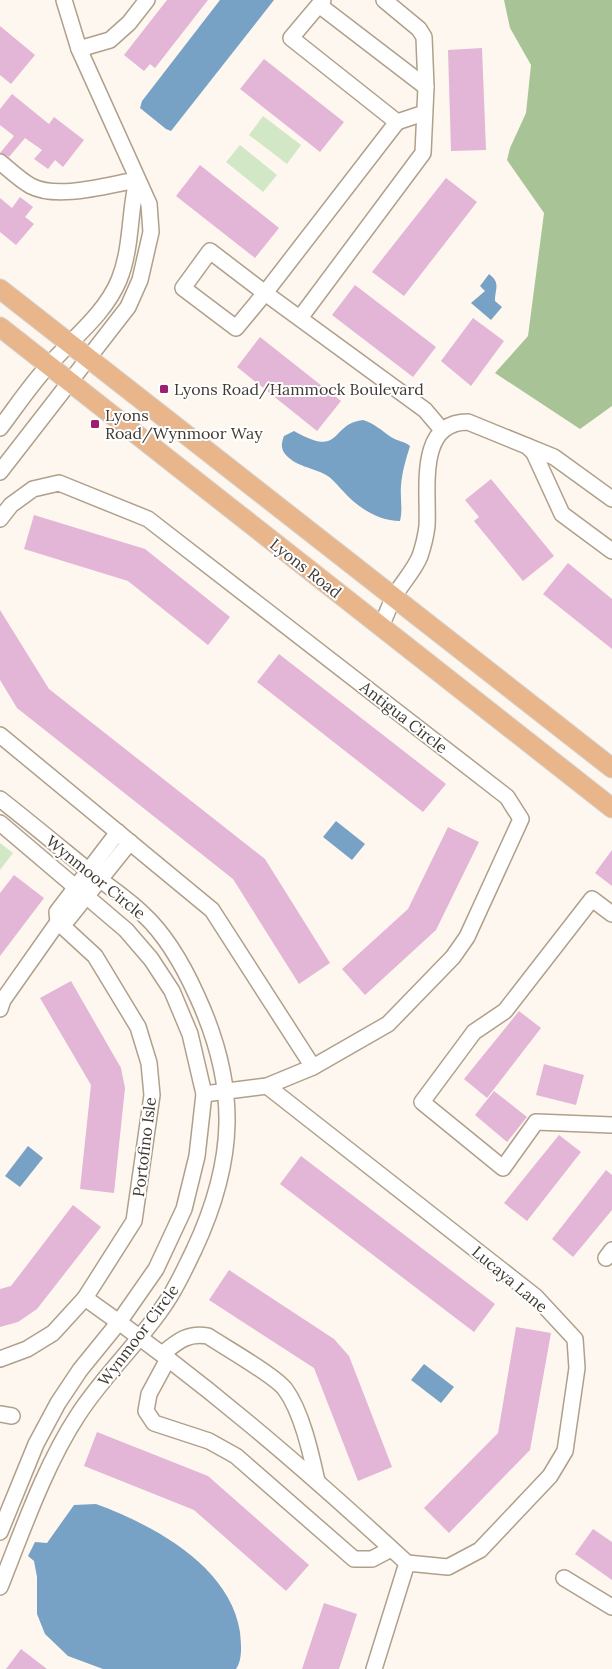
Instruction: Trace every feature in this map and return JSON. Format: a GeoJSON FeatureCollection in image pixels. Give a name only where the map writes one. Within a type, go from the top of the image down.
{"type":"FeatureCollection","features":[{"type":"Feature","properties":{"kind":"main road","name":"Lyons Road"},"geometry":{"type":"LineString","coordinates":[[0,289],[612,768]]}},
{"type":"Feature","properties":{"kind":"main road","name":"Lyons Road"},"geometry":{"type":"LineString","coordinates":[[0,327],[612,808]]}},
{"type":"Feature","properties":{"kind":"street"},"geometry":{"type":"LineString","coordinates":[[0,472],[128,307],[140,280],[151,232],[149,204],[79,49],[64,0]]}},
{"type":"Feature","properties":{"kind":"street"},"geometry":{"type":"LineString","coordinates":[[79,49],[110,40],[130,23],[147,0]]}},
{"type":"Feature","properties":{"kind":"street"},"geometry":{"type":"LineString","coordinates":[[300,318],[423,153],[426,87],[424,37],[419,29],[384,0]]}},
{"type":"Feature","properties":{"kind":"street"},"geometry":{"type":"LineString","coordinates":[[397,122],[290,38],[321,2],[426,87]]}},
{"type":"Feature","properties":{"kind":"street"},"geometry":{"type":"LineString","coordinates":[[424,113],[397,122],[265,293],[236,328],[183,288],[210,251],[265,293],[425,410],[442,430]]}},
{"type":"Feature","properties":{"kind":"street"},"geometry":{"type":"LineString","coordinates":[[0,162],[30,186],[48,192],[89,188],[137,180]]}},
{"type":"Feature","properties":{"kind":"street"},"geometry":{"type":"LineString","coordinates":[[0,428],[49,365],[103,306],[119,281],[129,248],[132,200],[137,180]]}},
{"type":"Feature","properties":{"kind":"street"},"geometry":{"type":"LineString","coordinates":[[381,626],[394,596],[420,557],[427,526],[427,468],[434,443],[442,430],[453,422],[468,422],[554,457],[612,499]]}},
{"type":"Feature","properties":{"kind":"street"},"geometry":{"type":"LineString","coordinates":[[527,446],[534,453],[562,514],[612,551]]}},
{"type":"Feature","properties":{"kind":"street","name":"Antigua Circle"},"geometry":{"type":"LineString","coordinates":[[0,519],[11,505],[33,489],[59,483],[148,519],[508,797],[521,819],[468,937],[453,957],[388,1024],[313,1067],[267,1086],[227,1098],[203,1100]]}},
{"type":"Feature","properties":{"kind":"street"},"geometry":{"type":"LineString","coordinates":[[0,735],[212,910],[313,1067]]}},
{"type":"Feature","properties":{"kind":"street","name":"Wynmoor Circle"},"geometry":{"type":"LineString","coordinates":[[0,799],[144,914],[168,943],[189,979],[210,1025],[220,1057],[227,1098],[228,1132],[219,1186],[202,1232],[166,1303],[78,1415],[56,1456],[0,1587]]}},
{"type":"Feature","properties":{"kind":"street","name":"Wynmoor Circle"},"geometry":{"type":"LineString","coordinates":[[0,824],[126,930],[151,958],[172,991],[190,1034],[203,1100],[197,1156],[184,1209],[156,1269],[119,1322],[80,1370],[58,1403],[36,1444],[0,1532]]}},
{"type":"Feature","properties":{"kind":"street"},"geometry":{"type":"LineString","coordinates":[[58,922],[57,912],[74,887],[118,832]]}},
{"type":"Feature","properties":{"kind":"street"},"geometry":{"type":"LineString","coordinates":[[0,1009],[3,1000],[58,922],[68,918],[86,898],[130,842]]}},
{"type":"Feature","properties":{"kind":"street"},"geometry":{"type":"LineString","coordinates":[[612,914],[592,899],[505,1011],[474,1032],[422,1102],[503,1168],[536,1122],[612,1125]]}},
{"type":"Feature","properties":{"kind":"street","name":"Portofino Isle"},"geometry":{"type":"LineString","coordinates":[[0,1359],[27,1349],[52,1333],[85,1298],[134,1221],[152,1096],[149,1063],[138,1027],[95,956],[58,922]]}},
{"type":"Feature","properties":{"kind":"street","name":"Lucaya Lane"},"geometry":{"type":"LineString","coordinates":[[267,1086],[536,1297],[575,1339],[577,1368],[565,1451],[550,1476],[480,1550],[448,1567],[407,1563]]}},
{"type":"Feature","properties":{"kind":"street"},"geometry":{"type":"LineString","coordinates":[[85,1298],[229,1405],[317,1481],[407,1563],[385,1639],[374,1669]]}},
{"type":"Feature","properties":{"kind":"street"},"geometry":{"type":"LineString","coordinates":[[317,1481],[310,1452],[294,1405],[285,1389],[208,1336],[198,1334],[187,1336],[165,1357],[149,1394],[146,1411],[154,1423],[209,1441],[236,1456],[354,1559],[372,1559],[392,1549]]}},
{"type":"Feature","properties":{"kind":"street"},"geometry":{"type":"LineString","coordinates":[[564,1578],[612,1607]]}},
{"type":"Feature","properties":{"kind":"green space"},"geometry":{"type":"Polygon","coordinates":[[[504,0],[612,0],[612,406],[580,429],[495,373],[528,336],[544,213],[507,160],[510,148],[526,113],[531,65],[510,28],[504,0]]]}},
{"type":"Feature","properties":{"kind":"green space"},"geometry":{"type":"Polygon","coordinates":[[[263,116],[301,145],[287,164],[249,135],[263,116]]]}},
{"type":"Feature","properties":{"kind":"green space"},"geometry":{"type":"Polygon","coordinates":[[[240,145],[277,175],[263,192],[226,162],[240,145]]]}},
{"type":"Feature","properties":{"kind":"green space"},"geometry":{"type":"Polygon","coordinates":[[[0,843],[13,853],[0,870],[0,843]]]}},
{"type":"Feature","properties":{"kind":"water"},"geometry":{"type":"Polygon","coordinates":[[[220,0],[274,0],[171,131],[140,108],[142,101],[220,0]]]}},
{"type":"Feature","properties":{"kind":"water"},"geometry":{"type":"Polygon","coordinates":[[[489,274],[495,280],[497,286],[495,301],[502,307],[491,320],[471,303],[485,291],[480,286],[489,274]]]}},
{"type":"Feature","properties":{"kind":"water"},"geometry":{"type":"Polygon","coordinates":[[[363,420],[410,446],[402,481],[400,521],[384,519],[361,508],[333,480],[321,472],[294,462],[282,449],[284,436],[294,431],[310,439],[321,442],[328,441],[345,427],[363,420]]]}},
{"type":"Feature","properties":{"kind":"water"},"geometry":{"type":"Polygon","coordinates":[[[336,821],[365,844],[352,860],[323,837],[336,821]]]}},
{"type":"Feature","properties":{"kind":"water"},"geometry":{"type":"Polygon","coordinates":[[[28,1146],[43,1158],[20,1187],[5,1176],[28,1146]]]}},
{"type":"Feature","properties":{"kind":"water"},"geometry":{"type":"Polygon","coordinates":[[[424,1364],[454,1387],[441,1403],[411,1380],[424,1364]]]}},
{"type":"Feature","properties":{"kind":"water"},"geometry":{"type":"Polygon","coordinates":[[[96,1504],[164,1536],[186,1551],[205,1568],[221,1587],[233,1608],[240,1632],[241,1646],[241,1656],[236,1669],[103,1669],[68,1656],[45,1634],[37,1614],[37,1577],[34,1561],[28,1556],[35,1542],[47,1543],[74,1505],[96,1504]]]}},
{"type":"Feature","properties":{"kind":"building"},"geometry":{"type":"Polygon","coordinates":[[[167,0],[208,0],[155,68],[150,64],[144,71],[124,55],[167,0]]]}},
{"type":"Feature","properties":{"kind":"building"},"geometry":{"type":"Polygon","coordinates":[[[0,26],[35,55],[11,84],[0,75],[0,26]]]}},
{"type":"Feature","properties":{"kind":"building"},"geometry":{"type":"Polygon","coordinates":[[[482,48],[486,150],[451,151],[448,50],[482,48]]]}},
{"type":"Feature","properties":{"kind":"building"},"geometry":{"type":"Polygon","coordinates":[[[264,59],[344,122],[320,152],[240,89],[264,59]]]}},
{"type":"Feature","properties":{"kind":"building"},"geometry":{"type":"Polygon","coordinates":[[[12,94],[49,124],[54,117],[84,140],[63,167],[55,160],[48,169],[34,159],[42,150],[25,138],[9,157],[0,153],[14,136],[0,125],[0,109],[12,94]]]}},
{"type":"Feature","properties":{"kind":"building"},"geometry":{"type":"Polygon","coordinates":[[[200,165],[279,228],[255,258],[176,196],[200,165]]]}},
{"type":"Feature","properties":{"kind":"building"},"geometry":{"type":"Polygon","coordinates":[[[446,178],[477,202],[404,296],[372,272],[446,178]]]}},
{"type":"Feature","properties":{"kind":"building"},"geometry":{"type":"Polygon","coordinates":[[[20,197],[33,207],[25,217],[34,224],[16,245],[0,232],[0,198],[12,208],[20,197]]]}},
{"type":"Feature","properties":{"kind":"building"},"geometry":{"type":"Polygon","coordinates":[[[355,285],[436,347],[413,377],[332,315],[355,285]]]}},
{"type":"Feature","properties":{"kind":"building"},"geometry":{"type":"Polygon","coordinates":[[[473,318],[504,341],[471,386],[441,361],[473,318]]]}},
{"type":"Feature","properties":{"kind":"building"},"geometry":{"type":"Polygon","coordinates":[[[260,337],[341,401],[317,431],[237,367],[260,337]]]}},
{"type":"Feature","properties":{"kind":"building"},"geometry":{"type":"Polygon","coordinates":[[[491,479],[554,556],[523,581],[474,521],[479,517],[465,500],[491,479]]]}},
{"type":"Feature","properties":{"kind":"building"},"geometry":{"type":"Polygon","coordinates":[[[34,515],[145,549],[230,617],[208,645],[128,581],[24,549],[34,515]]]}},
{"type":"Feature","properties":{"kind":"building"},"geometry":{"type":"Polygon","coordinates":[[[568,563],[612,599],[612,649],[543,594],[568,563]]]}},
{"type":"Feature","properties":{"kind":"building"},"geometry":{"type":"Polygon","coordinates":[[[0,610],[49,689],[265,859],[330,963],[299,984],[233,879],[17,708],[0,680],[0,610]]]}},
{"type":"Feature","properties":{"kind":"building"},"geometry":{"type":"Polygon","coordinates":[[[279,654],[446,784],[423,812],[257,682],[279,654]]]}},
{"type":"Feature","properties":{"kind":"building"},"geometry":{"type":"Polygon","coordinates":[[[448,827],[479,842],[436,930],[365,995],[342,969],[408,909],[448,827]]]}},
{"type":"Feature","properties":{"kind":"building"},"geometry":{"type":"Polygon","coordinates":[[[612,850],[612,886],[595,873],[612,850]]]}},
{"type":"Feature","properties":{"kind":"building"},"geometry":{"type":"Polygon","coordinates":[[[14,875],[44,898],[0,956],[0,893],[14,875]]]}},
{"type":"Feature","properties":{"kind":"building"},"geometry":{"type":"Polygon","coordinates":[[[71,981],[121,1068],[125,1088],[114,1193],[80,1189],[91,1085],[40,998],[71,981]]]}},
{"type":"Feature","properties":{"kind":"building"},"geometry":{"type":"Polygon","coordinates":[[[519,1011],[541,1028],[487,1098],[464,1079],[519,1011]]]}},
{"type":"Feature","properties":{"kind":"building"},"geometry":{"type":"Polygon","coordinates":[[[544,1064],[584,1075],[576,1105],[536,1095],[544,1064]]]}},
{"type":"Feature","properties":{"kind":"building"},"geometry":{"type":"Polygon","coordinates":[[[494,1091],[527,1117],[507,1142],[475,1115],[494,1091]]]}},
{"type":"Feature","properties":{"kind":"building"},"geometry":{"type":"Polygon","coordinates":[[[559,1135],[581,1152],[527,1221],[504,1203],[559,1135]]]}},
{"type":"Feature","properties":{"kind":"building"},"geometry":{"type":"Polygon","coordinates":[[[301,1156],[495,1304],[474,1332],[280,1184],[301,1156]]]}},
{"type":"Feature","properties":{"kind":"building"},"geometry":{"type":"Polygon","coordinates":[[[606,1170],[612,1175],[612,1210],[573,1257],[552,1239],[606,1170]]]}},
{"type":"Feature","properties":{"kind":"building"},"geometry":{"type":"Polygon","coordinates":[[[73,1205],[101,1227],[37,1309],[18,1322],[0,1327],[0,1289],[11,1286],[73,1205]]]}},
{"type":"Feature","properties":{"kind":"building"},"geometry":{"type":"Polygon","coordinates":[[[229,1270],[334,1339],[349,1356],[392,1467],[358,1481],[314,1368],[209,1300],[229,1270]]]}},
{"type":"Feature","properties":{"kind":"building"},"geometry":{"type":"Polygon","coordinates":[[[516,1327],[551,1333],[530,1450],[449,1533],[424,1508],[498,1433],[516,1327]]]}},
{"type":"Feature","properties":{"kind":"building"},"geometry":{"type":"Polygon","coordinates":[[[97,1432],[208,1476],[309,1565],[286,1591],[194,1510],[84,1466],[97,1432]]]}},
{"type":"Feature","properties":{"kind":"building"},"geometry":{"type":"Polygon","coordinates":[[[593,1529],[612,1542],[612,1580],[575,1554],[593,1529]]]}},
{"type":"Feature","properties":{"kind":"building"},"geometry":{"type":"Polygon","coordinates":[[[324,1603],[357,1614],[339,1669],[302,1669],[324,1603]]]}},
{"type":"Feature","properties":{"kind":"building"},"geometry":{"type":"Polygon","coordinates":[[[21,1649],[47,1669],[6,1669],[21,1649]]]}},
{"type":"Feature","properties":{"kind":"place","name":"Lyons Road/Hammock Boulevard"},"geometry":{"type":"Point","coordinates":[164,389]}},
{"type":"Feature","properties":{"kind":"place","name":"Lyons Road/Wynmoor Way"},"geometry":{"type":"Point","coordinates":[95,424]}}]}
